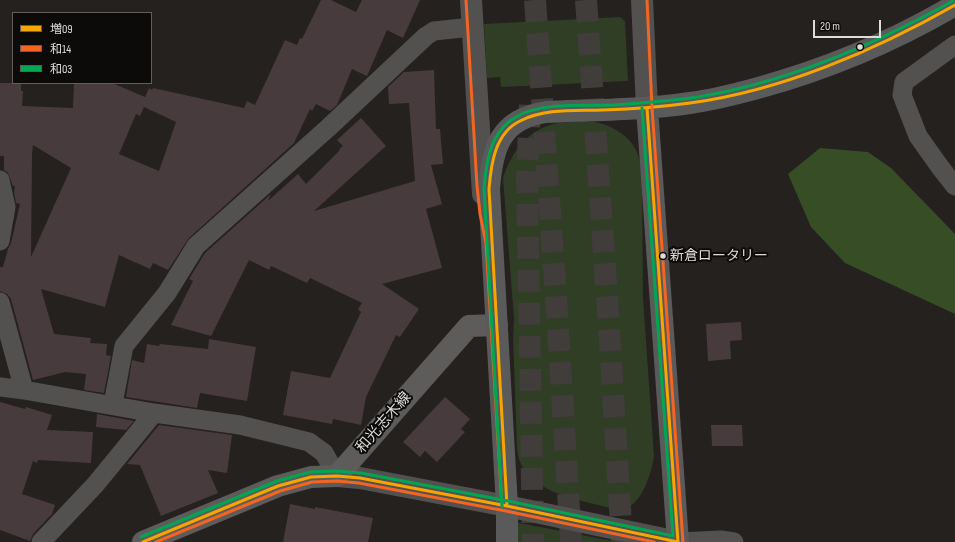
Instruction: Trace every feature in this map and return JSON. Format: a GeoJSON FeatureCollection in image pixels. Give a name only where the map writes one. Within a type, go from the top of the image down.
{"type":"FeatureCollection","features":[{"type":"Feature","properties":{"kind":"main road"},"geometry":{"type":"LineString","coordinates":[[507,542],[507,506],[489,189],[490,173],[497,145],[502,135],[510,127],[531,114],[546,112],[646,108],[691,103],[783,81],[823,68],[893,38],[955,5]]}},
{"type":"Feature","properties":{"kind":"main road"},"geometry":{"type":"LineString","coordinates":[[646,108],[678,542]]}},
{"type":"Feature","properties":{"kind":"main road","name":"和光志木線"},"geometry":{"type":"LineString","coordinates":[[337,476],[469,326],[497,325]]}},
{"type":"Feature","properties":{"kind":"main road"},"geometry":{"type":"LineString","coordinates":[[143,542],[278,486],[311,477],[337,476]]}},
{"type":"Feature","properties":{"kind":"street"},"geometry":{"type":"LineString","coordinates":[[471,0],[482,186],[485,213],[491,242]]}},
{"type":"Feature","properties":{"kind":"street"},"geometry":{"type":"LineString","coordinates":[[642,0],[646,108]]}},
{"type":"Feature","properties":{"kind":"street"},"geometry":{"type":"LineString","coordinates":[[113,404],[124,346],[167,293],[196,246],[328,128],[426,36],[434,31],[472,28]]}},
{"type":"Feature","properties":{"kind":"street"},"geometry":{"type":"LineString","coordinates":[[955,45],[904,82],[902,95],[918,136],[940,168],[955,186]]}},
{"type":"Feature","properties":{"kind":"street"},"geometry":{"type":"LineString","coordinates":[[0,180],[6,207],[0,241]]}},
{"type":"Feature","properties":{"kind":"street"},"geometry":{"type":"LineString","coordinates":[[0,302],[24,390]]}},
{"type":"Feature","properties":{"kind":"street"},"geometry":{"type":"LineString","coordinates":[[0,387],[240,425],[309,442],[324,453],[337,476],[360,478],[507,506],[678,542],[721,540],[734,542]]}},
{"type":"Feature","properties":{"kind":"street"},"geometry":{"type":"LineString","coordinates":[[41,542],[95,485],[154,412]]}},
{"type":"Feature","properties":{"kind":"green space"},"geometry":{"type":"Polygon","coordinates":[[[620,17],[625,21],[628,81],[501,87],[500,77],[487,78],[484,24],[620,17]]]}},
{"type":"Feature","properties":{"kind":"green space"},"geometry":{"type":"Polygon","coordinates":[[[583,121],[604,124],[625,136],[636,150],[641,171],[643,298],[654,456],[649,477],[638,499],[628,507],[622,508],[606,507],[581,501],[543,487],[525,470],[519,459],[517,449],[513,339],[514,318],[503,178],[506,168],[516,150],[538,130],[558,123],[583,121]]]}},
{"type":"Feature","properties":{"kind":"green space"},"geometry":{"type":"Polygon","coordinates":[[[820,148],[868,152],[891,168],[955,234],[955,314],[845,263],[811,227],[788,174],[820,148]]]}},
{"type":"Feature","properties":{"kind":"green space"},"geometry":{"type":"Polygon","coordinates":[[[514,522],[618,542],[514,542],[514,522]]]}},
{"type":"Feature","properties":{"kind":"building"},"geometry":{"type":"Polygon","coordinates":[[[321,0],[331,0],[356,12],[362,0],[420,0],[403,38],[387,30],[367,76],[352,69],[337,105],[330,111],[316,104],[312,111],[310,109],[294,143],[189,238],[168,270],[153,263],[150,269],[119,255],[105,307],[41,289],[54,334],[91,338],[90,343],[107,344],[106,355],[111,356],[104,393],[84,390],[86,374],[65,372],[33,380],[11,299],[7,294],[0,291],[0,267],[3,267],[11,243],[20,204],[16,203],[14,192],[15,186],[13,186],[8,173],[4,170],[4,156],[0,156],[0,83],[21,84],[21,91],[23,91],[22,106],[73,108],[74,84],[114,84],[145,97],[149,88],[152,90],[153,88],[244,108],[247,101],[255,105],[285,40],[297,45],[300,38],[302,39],[321,0]],[[144,107],[140,116],[136,114],[119,154],[159,171],[176,122],[144,107]],[[33,145],[31,257],[71,168],[33,145]]]}},
{"type":"Feature","properties":{"kind":"building"},"geometry":{"type":"Polygon","coordinates":[[[434,70],[436,129],[440,129],[443,164],[431,165],[442,204],[426,209],[442,268],[382,284],[419,309],[400,337],[396,335],[366,397],[361,425],[333,419],[332,424],[283,415],[291,371],[330,378],[361,312],[358,309],[362,303],[310,278],[307,283],[271,266],[269,270],[249,260],[211,336],[171,325],[193,281],[189,279],[205,253],[271,194],[268,201],[298,174],[306,184],[343,146],[337,140],[361,118],[386,146],[314,211],[415,181],[409,103],[389,104],[388,87],[404,72],[434,70]]]}},
{"type":"Feature","properties":{"kind":"building"},"geometry":{"type":"Polygon","coordinates":[[[741,322],[742,340],[730,341],[731,359],[708,361],[706,324],[741,322]]]}},
{"type":"Feature","properties":{"kind":"building"},"geometry":{"type":"Polygon","coordinates":[[[209,339],[256,347],[247,401],[200,393],[197,408],[126,397],[132,360],[144,363],[147,344],[208,349],[209,339]]]}},
{"type":"Feature","properties":{"kind":"building"},"geometry":{"type":"Polygon","coordinates":[[[445,397],[470,419],[461,429],[465,432],[437,462],[425,451],[420,457],[403,442],[445,397]]]}},
{"type":"Feature","properties":{"kind":"building"},"geometry":{"type":"Polygon","coordinates":[[[0,402],[25,409],[26,407],[52,415],[47,430],[93,432],[91,463],[38,460],[37,463],[33,461],[22,494],[55,505],[52,514],[33,534],[30,541],[0,530],[0,402]]]}},
{"type":"Feature","properties":{"kind":"building"},"geometry":{"type":"Polygon","coordinates":[[[97,414],[134,421],[126,430],[96,427],[97,414]]]}},
{"type":"Feature","properties":{"kind":"building"},"geometry":{"type":"Polygon","coordinates":[[[159,425],[232,435],[227,473],[208,470],[218,493],[161,516],[140,465],[127,464],[159,425]]]}},
{"type":"Feature","properties":{"kind":"building"},"geometry":{"type":"Polygon","coordinates":[[[711,425],[742,425],[743,446],[712,446],[711,425]]]}},
{"type":"Feature","properties":{"kind":"building"},"geometry":{"type":"Polygon","coordinates":[[[290,504],[373,518],[368,542],[283,542],[290,504]]]}},
{"type":"Feature","properties":{"kind":"tunnel"},"geometry":{"type":"LineString","coordinates":[[535,0],[557,312],[571,542]]}},
{"type":"Feature","properties":{"kind":"tunnel"},"geometry":{"type":"LineString","coordinates":[[586,0],[608,311],[622,542]]}},
{"type":"Feature","properties":{"kind":"tunnel"},"geometry":{"type":"LineString","coordinates":[[530,105],[527,180],[533,542]]}},
{"type":"Feature","properties":{"kind":"transit line","name":"和14"},"geometry":{"type":"LineString","coordinates":[[466,0],[477,186],[480,214],[486,243],[502,506]]}},
{"type":"Feature","properties":{"kind":"transit line","name":"和14"},"geometry":{"type":"LineString","coordinates":[[647,0],[652,108],[683,542]]}},
{"type":"Feature","properties":{"kind":"transit line","name":"和03"},"geometry":{"type":"LineString","coordinates":[[502,506],[484,189],[486,168],[491,148],[500,131],[507,123],[526,112],[537,109],[563,106],[656,102],[698,97],[765,82],[830,60],[861,47],[953,1]]}},
{"type":"Feature","properties":{"kind":"transit line","name":"増09"},"geometry":{"type":"LineString","coordinates":[[507,506],[489,189],[493,160],[496,150],[505,133],[520,121],[550,112],[668,106],[724,97],[759,89],[793,79],[860,53],[925,22],[955,5]]}},
{"type":"Feature","properties":{"kind":"transit line","name":"和03"},"geometry":{"type":"LineString","coordinates":[[141,537],[277,481],[310,472],[337,471],[361,473],[508,501],[673,536],[642,108]]}},
{"type":"Feature","properties":{"kind":"transit line","name":"増09"},"geometry":{"type":"LineString","coordinates":[[143,542],[278,486],[311,477],[337,476],[360,478],[507,506],[678,542],[647,108]]}},
{"type":"Feature","properties":{"kind":"transit line","name":"和14"},"geometry":{"type":"LineString","coordinates":[[156,542],[280,491],[312,482],[337,481],[359,483],[506,511],[654,542]]}},
{"type":"Feature","properties":{"kind":"place","name":"新倉ロータリー"},"geometry":{"type":"Point","coordinates":[663,256]}}]}
